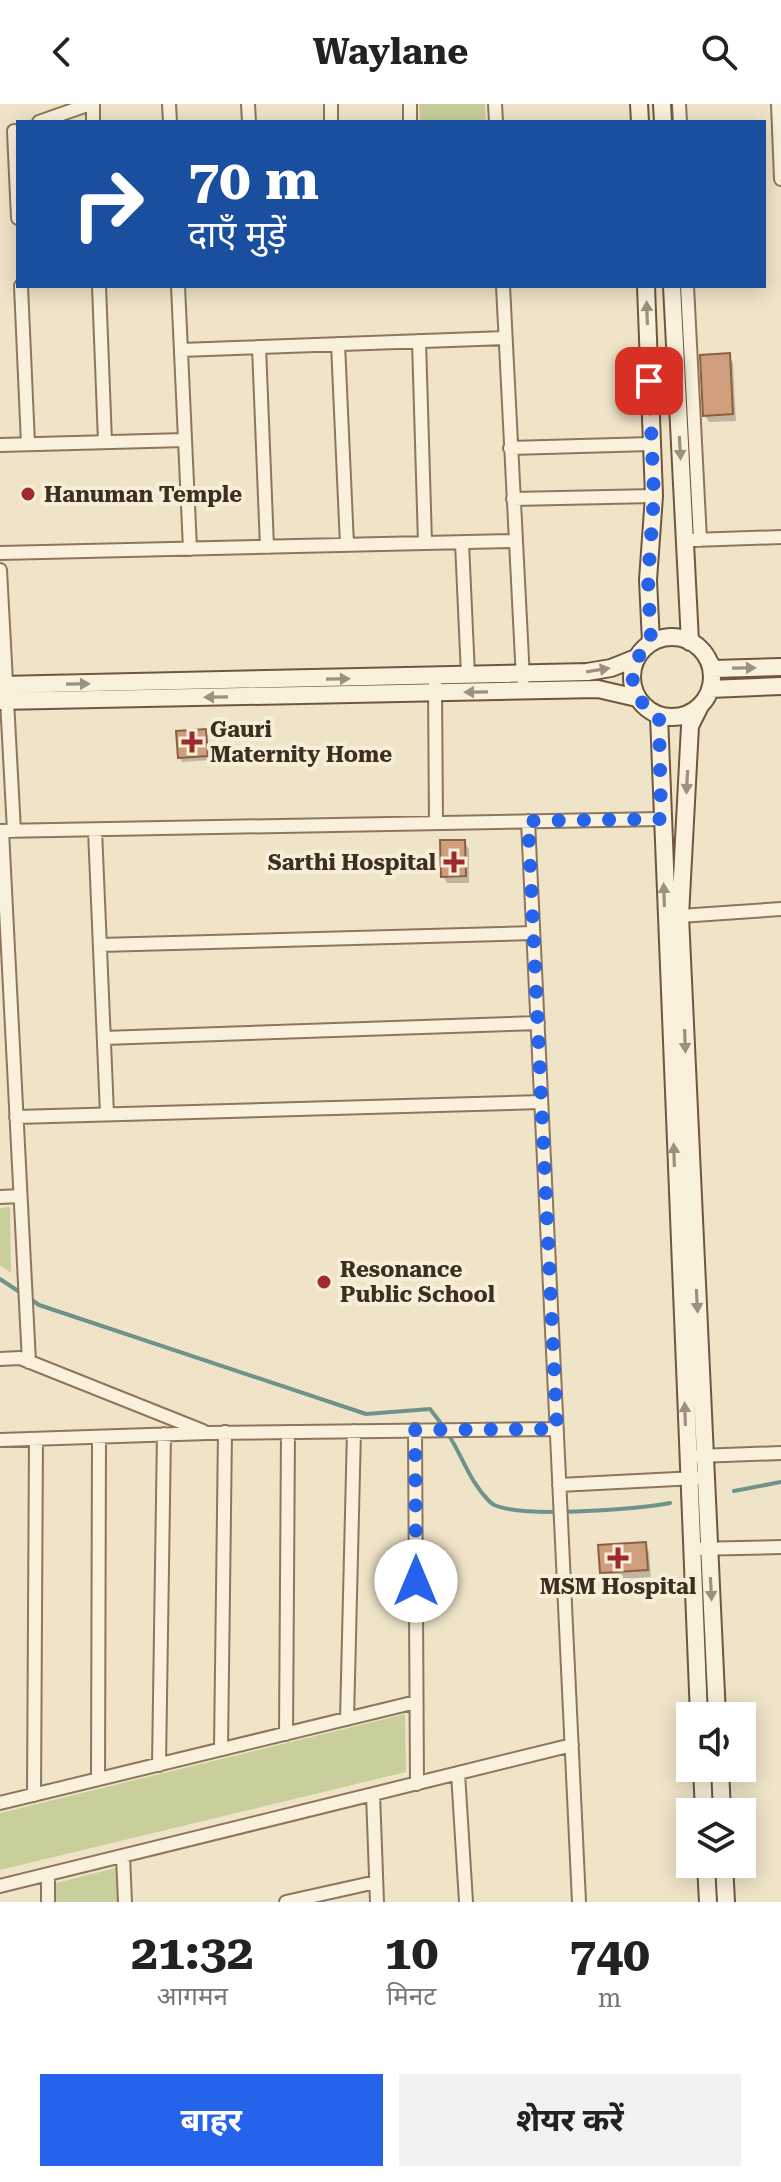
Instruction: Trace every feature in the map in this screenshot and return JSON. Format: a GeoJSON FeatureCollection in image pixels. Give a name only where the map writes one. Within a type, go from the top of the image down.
{"type":"FeatureCollection","features":[{"type":"Feature","properties":{"kind":"street"},"geometry":{"type":"LineString","coordinates":[[45,120],[91,104]]}},
{"type":"Feature","properties":{"kind":"street"},"geometry":{"type":"LineString","coordinates":[[778,104],[781,179]]}},
{"type":"Feature","properties":{"kind":"street"},"geometry":{"type":"LineString","coordinates":[[0,136],[16,130]]}},
{"type":"Feature","properties":{"kind":"street"},"geometry":{"type":"LineString","coordinates":[[21,288],[28,444]]}},
{"type":"Feature","properties":{"kind":"street"},"geometry":{"type":"LineString","coordinates":[[99,288],[105,442]]}},
{"type":"Feature","properties":{"kind":"street"},"geometry":{"type":"LineString","coordinates":[[178,288],[190,549]]}},
{"type":"Feature","properties":{"kind":"street"},"geometry":{"type":"LineString","coordinates":[[503,288],[514,541],[524,682]]}},
{"type":"Feature","properties":{"kind":"street"},"geometry":{"type":"LineString","coordinates":[[646,288],[654,496],[648,580],[651,642]]}},
{"type":"Feature","properties":{"kind":"street"},"geometry":{"type":"LineString","coordinates":[[672,288],[693,540]]}},
{"type":"Feature","properties":{"kind":"street"},"geometry":{"type":"LineString","coordinates":[[687,288],[693,540],[690,642]]}},
{"type":"Feature","properties":{"kind":"street"},"geometry":{"type":"LineString","coordinates":[[181,350],[505,338]]}},
{"type":"Feature","properties":{"kind":"street"},"geometry":{"type":"LineString","coordinates":[[419,341],[425,543]]}},
{"type":"Feature","properties":{"kind":"street"},"geometry":{"type":"LineString","coordinates":[[338,344],[347,545]]}},
{"type":"Feature","properties":{"kind":"street"},"geometry":{"type":"LineString","coordinates":[[259,347],[267,547]]}},
{"type":"Feature","properties":{"kind":"street"},"geometry":{"type":"LineString","coordinates":[[0,445],[185,440]]}},
{"type":"Feature","properties":{"kind":"street"},"geometry":{"type":"LineString","coordinates":[[510,448],[651,444]]}},
{"type":"Feature","properties":{"kind":"street"},"geometry":{"type":"LineString","coordinates":[[513,499],[654,496]]}},
{"type":"Feature","properties":{"kind":"street"},"geometry":{"type":"LineString","coordinates":[[693,540],[781,537]]}},
{"type":"Feature","properties":{"kind":"street"},"geometry":{"type":"LineString","coordinates":[[0,553],[514,541]]}},
{"type":"Feature","properties":{"kind":"street"},"geometry":{"type":"LineString","coordinates":[[462,543],[468,675]]}},
{"type":"Feature","properties":{"kind":"street"},"geometry":{"type":"LineString","coordinates":[[0,570],[4,693],[4,945],[29,1362]]}},
{"type":"Feature","properties":{"kind":"street"},"geometry":{"type":"LineString","coordinates":[[637,698],[632,671],[636,658],[651,642],[670,636],[690,642],[703,651],[714,669],[781,667]]}},
{"type":"Feature","properties":{"kind":"street"},"geometry":{"type":"LineString","coordinates":[[4,693],[524,682],[602,670],[636,658]]}},
{"type":"Feature","properties":{"kind":"street"},"geometry":{"type":"LineString","coordinates":[[710,663],[710,689],[690,726],[680,916],[716,1702]]}},
{"type":"Feature","properties":{"kind":"street"},"geometry":{"type":"LineString","coordinates":[[435,685],[468,675],[598,689],[637,698],[659,716],[689,714],[700,706]]}},
{"type":"Feature","properties":{"kind":"street"},"geometry":{"type":"LineString","coordinates":[[435,685],[436,823]]}},
{"type":"Feature","properties":{"kind":"street"},"geometry":{"type":"LineString","coordinates":[[710,689],[781,686]]}},
{"type":"Feature","properties":{"kind":"street"},"geometry":{"type":"LineString","coordinates":[[659,716],[698,1702]]}},
{"type":"Feature","properties":{"kind":"street"},"geometry":{"type":"LineString","coordinates":[[5,831],[661,819]]}},
{"type":"Feature","properties":{"kind":"street"},"geometry":{"type":"LineString","coordinates":[[528,821],[579,1902]]}},
{"type":"Feature","properties":{"kind":"street"},"geometry":{"type":"LineString","coordinates":[[95,830],[107,1114]]}},
{"type":"Feature","properties":{"kind":"street"},"geometry":{"type":"LineString","coordinates":[[680,916],[781,909]]}},
{"type":"Feature","properties":{"kind":"street"},"geometry":{"type":"LineString","coordinates":[[100,945],[533,933]]}},
{"type":"Feature","properties":{"kind":"street"},"geometry":{"type":"LineString","coordinates":[[104,1038],[538,1023]]}},
{"type":"Feature","properties":{"kind":"street"},"geometry":{"type":"LineString","coordinates":[[16,1117],[541,1102]]}},
{"type":"Feature","properties":{"kind":"street"},"geometry":{"type":"LineString","coordinates":[[0,1197],[20,1196]]}},
{"type":"Feature","properties":{"kind":"street"},"geometry":{"type":"LineString","coordinates":[[0,1359],[29,1362],[208,1433]]}},
{"type":"Feature","properties":{"kind":"street"},"geometry":{"type":"LineString","coordinates":[[0,1440],[225,1432],[557,1429]]}},
{"type":"Feature","properties":{"kind":"street"},"geometry":{"type":"LineString","coordinates":[[415,1430],[417,1784]]}},
{"type":"Feature","properties":{"kind":"street"},"geometry":{"type":"LineString","coordinates":[[347,1719],[354,1431]]}},
{"type":"Feature","properties":{"kind":"street"},"geometry":{"type":"LineString","coordinates":[[221,1749],[225,1432]]}},
{"type":"Feature","properties":{"kind":"street"},"geometry":{"type":"LineString","coordinates":[[286,1734],[288,1432]]}},
{"type":"Feature","properties":{"kind":"street"},"geometry":{"type":"LineString","coordinates":[[159,1765],[164,1434]]}},
{"type":"Feature","properties":{"kind":"street"},"geometry":{"type":"LineString","coordinates":[[98,1779],[99,1437]]}},
{"type":"Feature","properties":{"kind":"street"},"geometry":{"type":"LineString","coordinates":[[34,1795],[36,1439]]}},
{"type":"Feature","properties":{"kind":"street"},"geometry":{"type":"LineString","coordinates":[[687,1456],[781,1453]]}},
{"type":"Feature","properties":{"kind":"street"},"geometry":{"type":"LineString","coordinates":[[559,1485],[706,1477]]}},
{"type":"Feature","properties":{"kind":"street"},"geometry":{"type":"LineString","coordinates":[[691,1549],[781,1547]]}},
{"type":"Feature","properties":{"kind":"street"},"geometry":{"type":"LineString","coordinates":[[0,1803],[416,1702]]}},
{"type":"Feature","properties":{"kind":"street"},"geometry":{"type":"LineString","coordinates":[[0,1886],[572,1745]]}},
{"type":"Feature","properties":{"kind":"street"},"geometry":{"type":"LineString","coordinates":[[458,1773],[466,1902]]}},
{"type":"Feature","properties":{"kind":"street"},"geometry":{"type":"LineString","coordinates":[[373,1794],[377,1902]]}},
{"type":"Feature","properties":{"kind":"street"},"geometry":{"type":"LineString","coordinates":[[123,1856],[125,1902]]}},
{"type":"Feature","properties":{"kind":"street"},"geometry":{"type":"LineString","coordinates":[[48,1875],[48,1902]]}},
{"type":"Feature","properties":{"kind":"street"},"geometry":{"type":"LineString","coordinates":[[707,1878],[708,1902]]}},
{"type":"Feature","properties":{"kind":"street"},"geometry":{"type":"LineString","coordinates":[[725,1878],[726,1902]]}},
{"type":"Feature","properties":{"kind":"street"},"geometry":{"type":"LineString","coordinates":[[286,1902],[376,1882]]}},
{"type":"Feature","properties":{"kind":"green space"},"geometry":{"type":"Polygon","coordinates":[[[419,104],[485,104],[486,120],[420,120],[419,104]]]}},
{"type":"Feature","properties":{"kind":"green space"},"geometry":{"type":"Polygon","coordinates":[[[10,1207],[11,1273],[0,1265],[0,1208],[10,1207]]]}},
{"type":"Feature","properties":{"kind":"green space"},"geometry":{"type":"Polygon","coordinates":[[[405,1714],[406,1772],[0,1870],[0,1813],[405,1714]]]}},
{"type":"Feature","properties":{"kind":"green space"},"geometry":{"type":"Polygon","coordinates":[[[119,1867],[120,1902],[56,1902],[56,1883],[119,1867]]]}},
{"type":"Feature","properties":{"kind":"building"},"geometry":{"type":"Polygon","coordinates":[[[730,353],[733,414],[703,416],[700,355],[730,353]]]}},
{"type":"Feature","properties":{"kind":"building"},"geometry":{"type":"Polygon","coordinates":[[[206,729],[208,756],[178,758],[176,731],[206,729]]]}},
{"type":"Feature","properties":{"kind":"building"},"geometry":{"type":"Polygon","coordinates":[[[440,840],[465,840],[466,876],[441,877],[440,840]]]}},
{"type":"Feature","properties":{"kind":"building"},"geometry":{"type":"Polygon","coordinates":[[[646,1542],[648,1570],[600,1573],[598,1545],[646,1542]]]}},
{"type":"Feature","properties":{"kind":"waterway"},"geometry":{"type":"LineString","coordinates":[[0,1279],[21,1293]]}},
{"type":"Feature","properties":{"kind":"waterway"},"geometry":{"type":"LineString","coordinates":[[29,1298],[39,1305],[366,1414],[430,1409],[443,1426]]}},
{"type":"Feature","properties":{"kind":"waterway"},"geometry":{"type":"LineString","coordinates":[[448,1434],[477,1486],[490,1502],[502,1507],[522,1511],[576,1512],[670,1503]]}},
{"type":"Feature","properties":{"kind":"waterway"},"geometry":{"type":"LineString","coordinates":[[734,1491],[781,1482]]}},
{"type":"Feature","properties":{"kind":"place","name":"Hanuman Temple"},"geometry":{"type":"Point","coordinates":[28,494]}},
{"type":"Feature","properties":{"kind":"place","name":"Gauri Maternity Home"},"geometry":{"type":"Point","coordinates":[192,742]}},
{"type":"Feature","properties":{"kind":"place","name":"Sarthi Hospital"},"geometry":{"type":"Point","coordinates":[454,862]}},
{"type":"Feature","properties":{"kind":"place","name":"Resonance Public School"},"geometry":{"type":"Point","coordinates":[324,1282]}},
{"type":"Feature","properties":{"kind":"place","name":"MSM Hospital"},"geometry":{"type":"Point","coordinates":[618,1558]}},
{"type":"Feature","properties":{"kind":"route"},"geometry":{"type":"LineString","coordinates":[[416,1581],[415,1430],[557,1429],[528,821],[661,819],[659,716],[646,709],[632,685],[636,658],[651,642],[648,580],[654,496],[649,381]]}}]}
